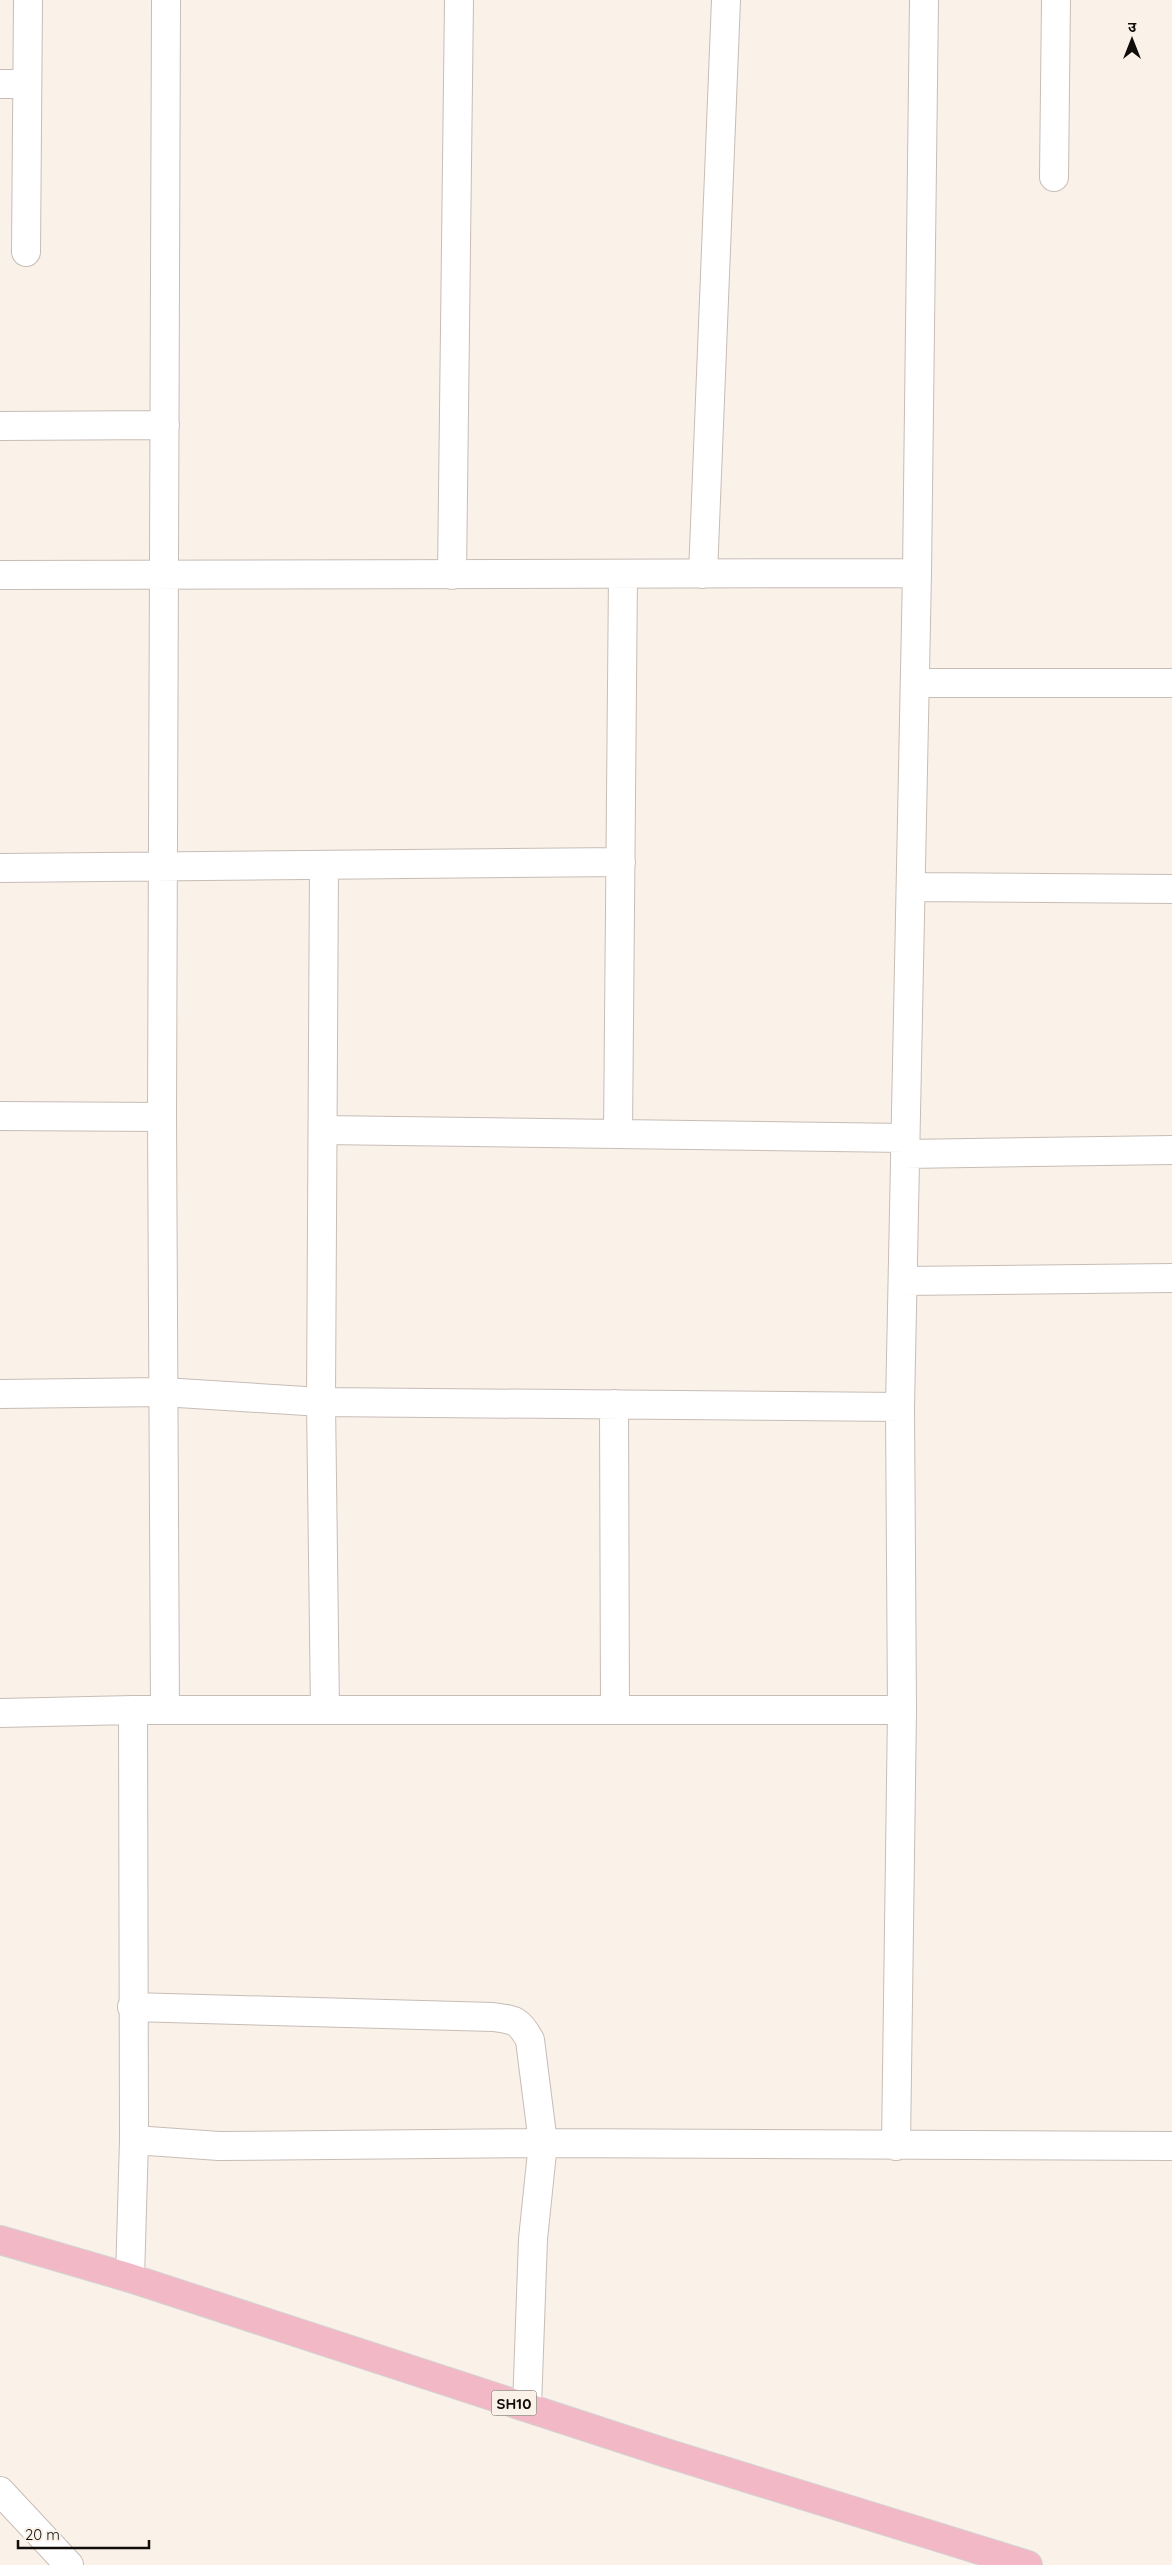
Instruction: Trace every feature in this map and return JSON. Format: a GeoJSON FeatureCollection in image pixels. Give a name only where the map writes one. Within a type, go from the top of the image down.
{"type":"FeatureCollection","features":[{"type":"Feature","properties":{"kind":"main road","name":"SH10"},"geometry":{"type":"LineString","coordinates":[[0,2240],[130,2278],[527,2408],[1028,2565]]}},
{"type":"Feature","properties":{"kind":"street"},"geometry":{"type":"LineString","coordinates":[[26,252],[28,0]]}},
{"type":"Feature","properties":{"kind":"street"},"geometry":{"type":"LineString","coordinates":[[165,1710],[162,1116],[166,0]]}},
{"type":"Feature","properties":{"kind":"street"},"geometry":{"type":"LineString","coordinates":[[452,575],[459,0]]}},
{"type":"Feature","properties":{"kind":"street"},"geometry":{"type":"LineString","coordinates":[[703,574],[726,0]]}},
{"type":"Feature","properties":{"kind":"street"},"geometry":{"type":"LineString","coordinates":[[896,2146],[902,1710],[900,1407],[918,573],[924,0]]}},
{"type":"Feature","properties":{"kind":"street"},"geometry":{"type":"LineString","coordinates":[[1054,177],[1056,0]]}},
{"type":"Feature","properties":{"kind":"street"},"geometry":{"type":"LineString","coordinates":[[0,84],[27,84]]}},
{"type":"Feature","properties":{"kind":"street"},"geometry":{"type":"LineString","coordinates":[[0,426],[164,425]]}},
{"type":"Feature","properties":{"kind":"street"},"geometry":{"type":"LineString","coordinates":[[0,575],[918,573]]}},
{"type":"Feature","properties":{"kind":"street"},"geometry":{"type":"LineString","coordinates":[[618,1134],[623,574]]}},
{"type":"Feature","properties":{"kind":"street"},"geometry":{"type":"LineString","coordinates":[[915,683],[1172,683]]}},
{"type":"Feature","properties":{"kind":"street"},"geometry":{"type":"LineString","coordinates":[[0,868],[621,862]]}},
{"type":"Feature","properties":{"kind":"street"},"geometry":{"type":"LineString","coordinates":[[324,865],[322,1402],[325,1710]]}},
{"type":"Feature","properties":{"kind":"street"},"geometry":{"type":"LineString","coordinates":[[911,887],[1172,889]]}},
{"type":"Feature","properties":{"kind":"street"},"geometry":{"type":"LineString","coordinates":[[0,1116],[162,1116]]}},
{"type":"Feature","properties":{"kind":"street"},"geometry":{"type":"LineString","coordinates":[[323,1130],[618,1134],[905,1146],[1172,1150]]}},
{"type":"Feature","properties":{"kind":"street"},"geometry":{"type":"LineString","coordinates":[[903,1281],[1172,1278]]}},
{"type":"Feature","properties":{"kind":"street"},"geometry":{"type":"LineString","coordinates":[[0,1394],[163,1392],[322,1402],[900,1407]]}},
{"type":"Feature","properties":{"kind":"street"},"geometry":{"type":"LineString","coordinates":[[614,1404],[615,1710]]}},
{"type":"Feature","properties":{"kind":"street"},"geometry":{"type":"LineString","coordinates":[[0,1713],[133,1710],[902,1710]]}},
{"type":"Feature","properties":{"kind":"street"},"geometry":{"type":"LineString","coordinates":[[130,2278],[134,2140],[132,2007],[133,1710]]}},
{"type":"Feature","properties":{"kind":"street"},"geometry":{"type":"LineString","coordinates":[[132,2007],[514,2020],[523,2028],[530,2040],[543,2143],[533,2239],[527,2408]]}},
{"type":"Feature","properties":{"kind":"street"},"geometry":{"type":"LineString","coordinates":[[134,2140],[219,2146],[543,2143],[1172,2146]]}},
{"type":"Feature","properties":{"kind":"street"},"geometry":{"type":"LineString","coordinates":[[0,2490],[69,2565]]}}]}
